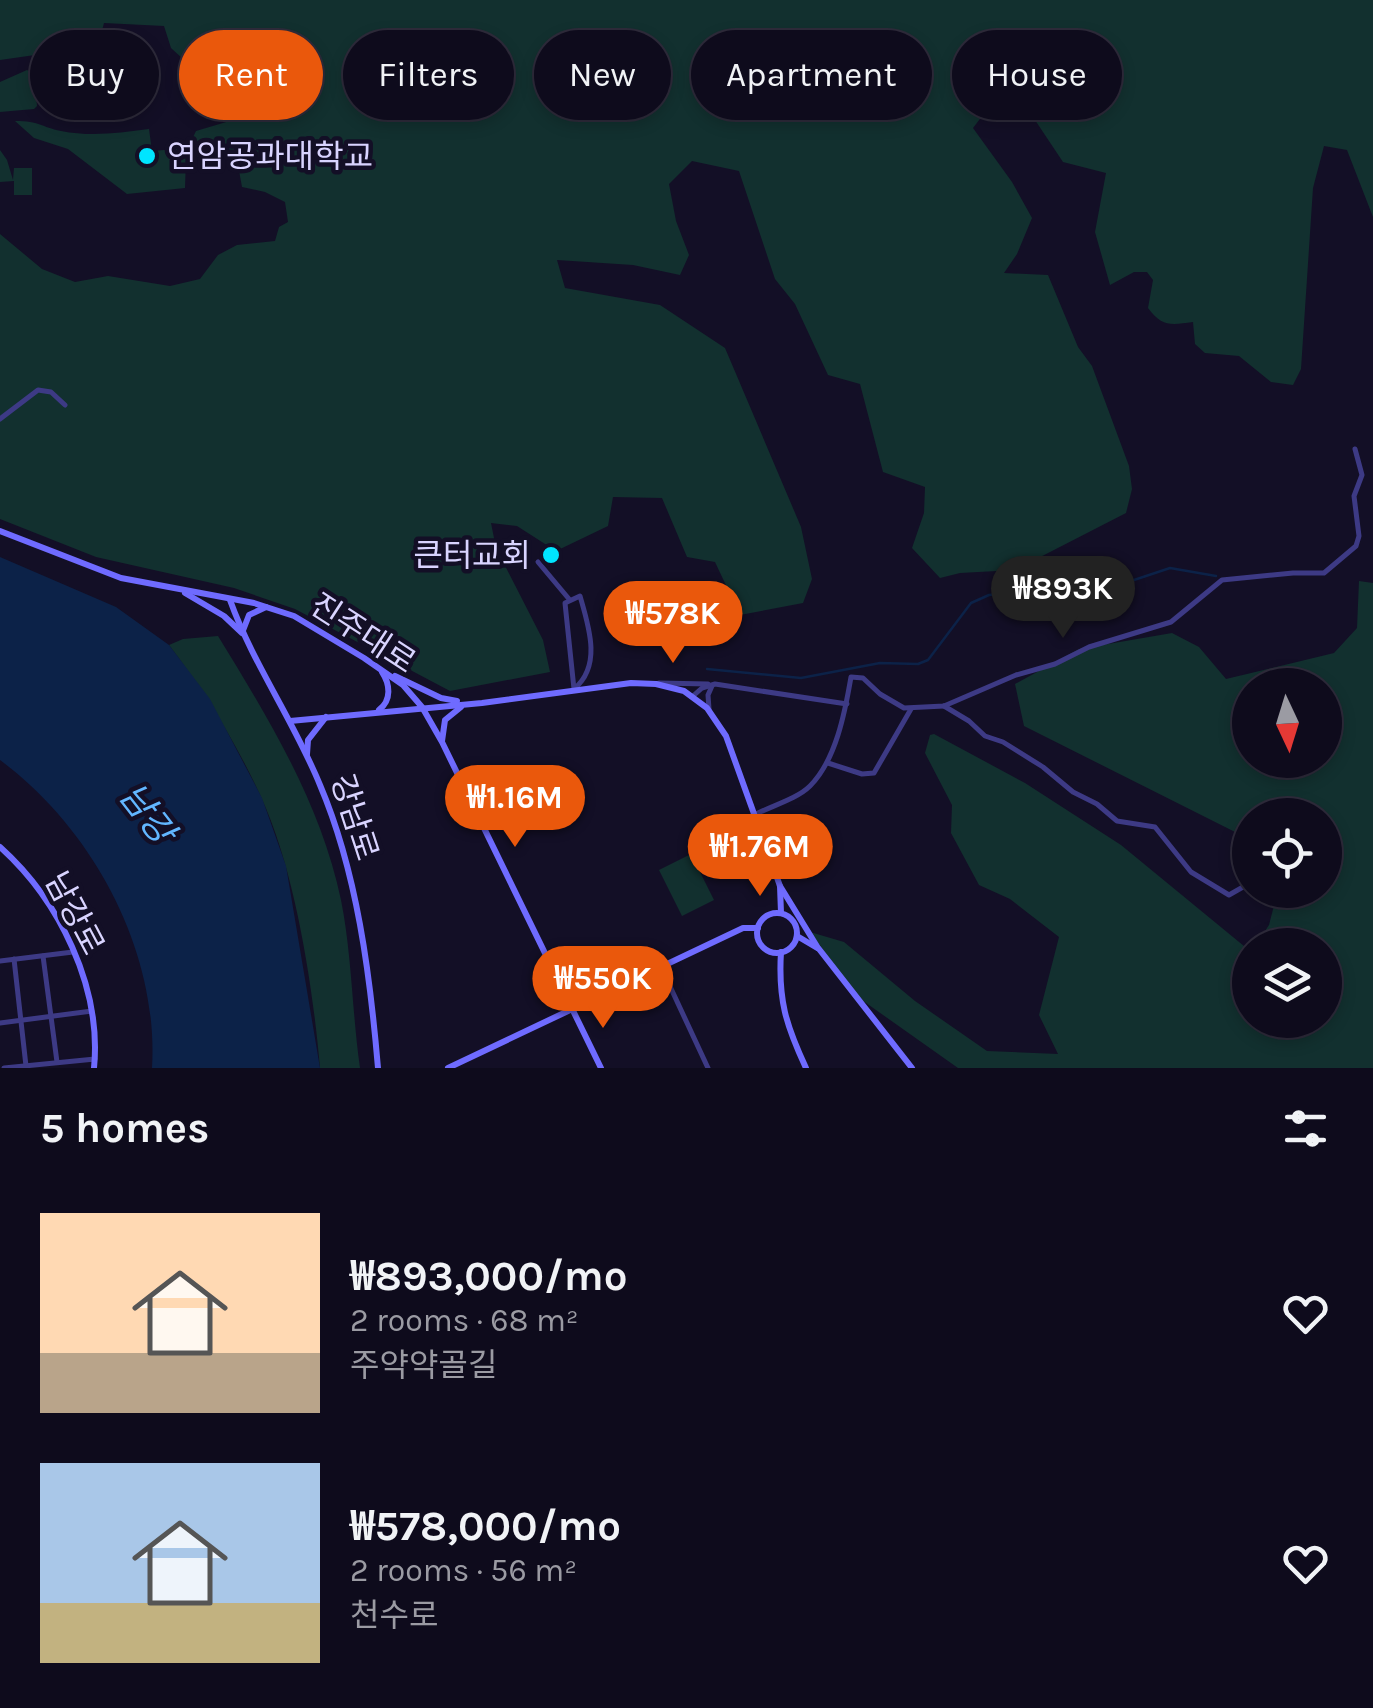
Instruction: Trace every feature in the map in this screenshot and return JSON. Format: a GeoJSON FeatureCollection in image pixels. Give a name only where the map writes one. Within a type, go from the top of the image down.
{"type":"FeatureCollection","features":[{"type":"Feature","properties":{"kind":"street"},"geometry":{"type":"LineString","coordinates":[[0,419],[38,390],[51,392],[64,405]]}},
{"type":"Feature","properties":{"kind":"street"},"geometry":{"type":"LineString","coordinates":[[754,815],[808,788],[827,763],[847,704],[851,677],[863,678],[880,694],[911,710],[944,706],[1090,647],[1170,622],[1222,580],[1293,572],[1324,574],[1356,546],[1354,496],[1362,476],[1355,448]]}},
{"type":"Feature","properties":{"kind":"street","name":"진주대로"},"geometry":{"type":"LineString","coordinates":[[0,530],[121,578],[229,598],[294,616],[403,686],[422,707],[442,742],[601,1068]]}},
{"type":"Feature","properties":{"kind":"street"},"geometry":{"type":"LineString","coordinates":[[538,562],[569,599]]}},
{"type":"Feature","properties":{"kind":"street"},"geometry":{"type":"LineString","coordinates":[[180,590],[224,616],[242,632],[249,615],[268,607]]}},
{"type":"Feature","properties":{"kind":"street"},"geometry":{"type":"LineString","coordinates":[[580,596],[592,655],[586,676],[574,689],[565,603],[580,596]]}},
{"type":"Feature","properties":{"kind":"street","name":"강남로"},"geometry":{"type":"LineString","coordinates":[[229,598],[242,632],[306,755],[346,860],[378,1068]]}},
{"type":"Feature","properties":{"kind":"street"},"geometry":{"type":"LineString","coordinates":[[376,666],[440,698],[482,703]]}},
{"type":"Feature","properties":{"kind":"street"},"geometry":{"type":"LineString","coordinates":[[374,712],[385,704],[389,690],[384,674],[376,666]]}},
{"type":"Feature","properties":{"kind":"street"},"geometry":{"type":"LineString","coordinates":[[631,683],[664,685],[694,696],[709,710],[726,736],[780,886],[819,949],[912,1068]]}},
{"type":"Feature","properties":{"kind":"street"},"geometry":{"type":"LineString","coordinates":[[442,742],[442,728],[456,708],[631,683],[715,684],[847,704]]}},
{"type":"Feature","properties":{"kind":"street"},"geometry":{"type":"LineString","coordinates":[[694,696],[715,684]]}},
{"type":"Feature","properties":{"kind":"street"},"geometry":{"type":"LineString","coordinates":[[709,710],[708,695],[715,684]]}},
{"type":"Feature","properties":{"kind":"street"},"geometry":{"type":"LineString","coordinates":[[290,721],[482,703]]}},
{"type":"Feature","properties":{"kind":"street"},"geometry":{"type":"LineString","coordinates":[[944,706],[985,736],[1022,754],[1117,821],[1156,827],[1191,872],[1232,894]]}},
{"type":"Feature","properties":{"kind":"street"},"geometry":{"type":"LineString","coordinates":[[827,763],[862,774],[874,773],[911,710]]}},
{"type":"Feature","properties":{"kind":"street"},"geometry":{"type":"LineString","coordinates":[[306,755],[308,740],[326,717]]}},
{"type":"Feature","properties":{"kind":"street","name":"남강로"},"geometry":{"type":"LineString","coordinates":[[0,847],[35,882],[73,952],[92,1011],[95,1063]]}},
{"type":"Feature","properties":{"kind":"street"},"geometry":{"type":"LineString","coordinates":[[780,886],[781,913]]}},
{"type":"Feature","properties":{"kind":"street"},"geometry":{"type":"LineString","coordinates":[[797,936],[781,952],[765,948],[758,928],[769,915],[781,913],[792,919],[797,936],[819,949]]}},
{"type":"Feature","properties":{"kind":"street"},"geometry":{"type":"LineString","coordinates":[[448,1068],[743,928],[758,928]]}},
{"type":"Feature","properties":{"kind":"street"},"geometry":{"type":"LineString","coordinates":[[0,961],[73,952]]}},
{"type":"Feature","properties":{"kind":"street"},"geometry":{"type":"LineString","coordinates":[[781,952],[782,1008],[806,1068]]}},
{"type":"Feature","properties":{"kind":"street"},"geometry":{"type":"LineString","coordinates":[[43,956],[56,1062]]}},
{"type":"Feature","properties":{"kind":"street"},"geometry":{"type":"LineString","coordinates":[[14,959],[21,1020],[21,1067]]}},
{"type":"Feature","properties":{"kind":"street"},"geometry":{"type":"LineString","coordinates":[[660,967],[708,1068]]}},
{"type":"Feature","properties":{"kind":"street"},"geometry":{"type":"LineString","coordinates":[[0,1022],[92,1011]]}},
{"type":"Feature","properties":{"kind":"street"},"geometry":{"type":"LineString","coordinates":[[4,1068],[56,1062],[95,1063]]}},
{"type":"Feature","properties":{"kind":"green space"},"geometry":{"type":"Polygon","coordinates":[[[0,0],[1373,0],[1373,217],[1347,150],[1324,146],[1313,188],[1301,369],[1293,385],[1271,382],[1239,356],[1205,353],[1195,344],[1193,322],[1163,322],[1148,308],[1153,280],[1147,272],[1134,272],[1110,285],[1095,232],[1106,173],[1063,162],[1035,120],[1122,120],[1122,30],[952,30],[952,120],[979,120],[973,128],[1012,182],[1032,218],[1004,273],[1048,275],[1078,347],[1092,366],[1129,466],[1132,489],[1126,513],[1015,570],[940,578],[912,548],[924,513],[925,487],[883,472],[860,384],[828,375],[795,304],[775,279],[739,171],[692,161],[669,184],[676,221],[689,255],[680,275],[633,265],[557,260],[565,288],[660,305],[725,348],[801,527],[812,579],[803,603],[740,615],[715,562],[687,557],[662,498],[613,497],[608,526],[556,551],[517,526],[491,523],[496,548],[543,640],[550,672],[450,691],[295,609],[234,588],[96,557],[0,519],[0,234],[42,269],[75,282],[108,276],[170,286],[200,279],[218,255],[237,245],[275,241],[279,227],[288,222],[285,202],[242,187],[236,154],[186,158],[185,188],[127,194],[68,149],[34,138],[15,121],[83,134],[149,129],[152,151],[188,148],[196,131],[233,120],[323,120],[323,30],[179,30],[179,55],[171,48],[164,26],[104,23],[102,30],[30,30],[30,56],[0,60],[0,0]]]}},
{"type":"Feature","properties":{"kind":"green space"},"geometry":{"type":"Polygon","coordinates":[[[30,72],[30,109],[0,112],[0,82],[30,72]]]}},
{"type":"Feature","properties":{"kind":"green space"},"geometry":{"type":"Polygon","coordinates":[[[0,150],[13,180],[14,168],[32,168],[32,195],[14,195],[14,181],[0,182],[0,150]]]}},
{"type":"Feature","properties":{"kind":"green space"},"geometry":{"type":"Polygon","coordinates":[[[1359,581],[1373,583],[1373,1068],[958,1068],[859,998],[810,932],[844,942],[915,1001],[987,1051],[1058,1054],[1039,1015],[1059,937],[1010,899],[979,885],[951,833],[952,805],[925,753],[930,735],[934,734],[1025,783],[1121,845],[1232,936],[1232,1038],[1342,1038],[1342,928],[1267,928],[1273,908],[1342,908],[1342,798],[1232,798],[1232,830],[1024,726],[1015,684],[1079,649],[1172,633],[1199,647],[1226,679],[1232,678],[1232,778],[1342,778],[1342,668],[1272,668],[1334,653],[1357,628],[1359,581]]]}},
{"type":"Feature","properties":{"kind":"green space"},"geometry":{"type":"Polygon","coordinates":[[[218,636],[291,763],[321,830],[345,921],[360,1068],[320,1068],[301,930],[273,826],[230,737],[169,645],[183,639],[218,636]]]}},
{"type":"Feature","properties":{"kind":"green space"},"geometry":{"type":"Polygon","coordinates":[[[691,854],[714,900],[682,916],[659,870],[691,854]]]}},
{"type":"Feature","properties":{"kind":"water","name":"남강"},"geometry":{"type":"Polygon","coordinates":[[[0,557],[116,607],[169,645],[210,699],[262,798],[286,866],[320,1068],[152,1068],[144,980],[132,937],[114,896],[64,821],[34,788],[0,760],[0,557]]]}},
{"type":"Feature","properties":{"kind":"waterway"},"geometry":{"type":"LineString","coordinates":[[707,669],[801,678],[880,663],[918,664],[928,660],[971,603],[989,595],[1008,593],[1049,601],[1085,575],[1102,573],[1134,580],[1170,568],[1216,576]]}},
{"type":"Feature","properties":{"kind":"place","name":"연암공과대학교"},"geometry":{"type":"Point","coordinates":[147,156]}},
{"type":"Feature","properties":{"kind":"place","name":"큰터교회"},"geometry":{"type":"Point","coordinates":[551,555]}}]}
